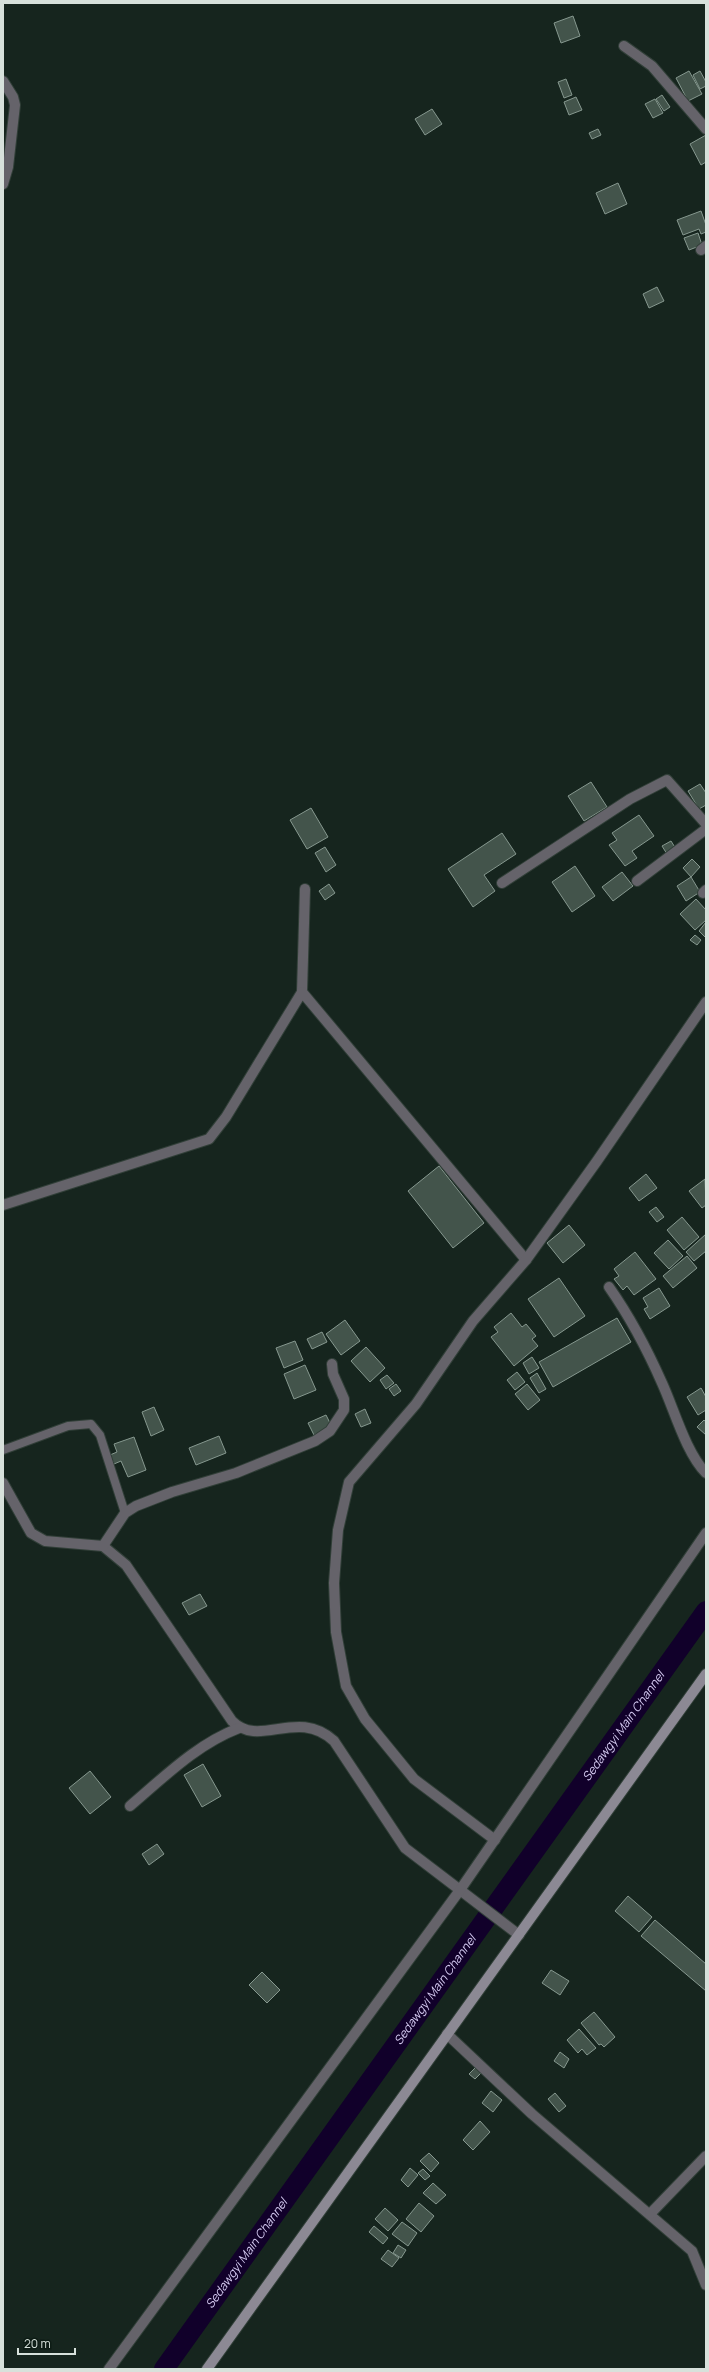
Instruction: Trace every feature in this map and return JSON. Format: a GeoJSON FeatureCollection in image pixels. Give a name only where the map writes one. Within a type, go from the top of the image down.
{"type":"FeatureCollection","features":[{"type":"Feature","properties":{"kind":"street"},"geometry":{"type":"LineString","coordinates":[[624,46],[652,66],[706,129]]}},
{"type":"Feature","properties":{"kind":"street"},"geometry":{"type":"LineString","coordinates":[[3,81],[15,105],[8,167],[3,184]]}},
{"type":"Feature","properties":{"kind":"street"},"geometry":{"type":"LineString","coordinates":[[502,883],[630,799],[667,780],[706,824]]}},
{"type":"Feature","properties":{"kind":"street"},"geometry":{"type":"LineString","coordinates":[[637,881],[706,829]]}},
{"type":"Feature","properties":{"kind":"street"},"geometry":{"type":"LineString","coordinates":[[3,1205],[209,1139],[226,1117],[302,992],[305,888]]}},
{"type":"Feature","properties":{"kind":"street"},"geometry":{"type":"LineString","coordinates":[[302,992],[526,1260]]}},
{"type":"Feature","properties":{"kind":"street"},"geometry":{"type":"LineString","coordinates":[[495,1840],[414,1779],[365,1720],[346,1686],[336,1632],[334,1583],[338,1530],[349,1482],[416,1404],[473,1321],[526,1260],[597,1161],[706,1002]]}},
{"type":"Feature","properties":{"kind":"street"},"geometry":{"type":"LineString","coordinates":[[609,1286],[630,1317],[662,1383],[680,1426],[706,1473]]}},
{"type":"Feature","properties":{"kind":"street"},"geometry":{"type":"LineString","coordinates":[[103,1546],[125,1513],[136,1506],[172,1492],[236,1472],[308,1444],[330,1432],[344,1410],[344,1405],[332,1364]]}},
{"type":"Feature","properties":{"kind":"street"},"geometry":{"type":"LineString","coordinates":[[3,1483],[28,1530],[35,1535],[45,1540],[103,1546],[126,1565],[232,1721],[239,1728],[248,1732],[303,1726],[325,1732],[334,1741],[401,1844],[417,1859],[515,1932]]}},
{"type":"Feature","properties":{"kind":"street"},"geometry":{"type":"LineString","coordinates":[[109,2369],[460,1890],[706,1533]]}},
{"type":"Feature","properties":{"kind":"street"},"geometry":{"type":"LineString","coordinates":[[207,2369],[447,2034],[515,1932],[706,1674]]}},
{"type":"Feature","properties":{"kind":"street"},"geometry":{"type":"LineString","coordinates":[[130,1806],[203,1746],[220,1735],[239,1728]]}},
{"type":"Feature","properties":{"kind":"street"},"geometry":{"type":"LineString","coordinates":[[447,2034],[532,2114],[692,2251],[706,2285]]}},
{"type":"Feature","properties":{"kind":"street"},"geometry":{"type":"LineString","coordinates":[[650,2214],[706,2156]]}},
{"type":"Feature","properties":{"kind":"lane"},"geometry":{"type":"LineString","coordinates":[[3,1450],[68,1426],[91,1424],[100,1436],[125,1513]]}},
{"type":"Feature","properties":{"kind":"building"},"geometry":{"type":"Polygon","coordinates":[[[573,16],[580,36],[561,43],[554,23],[573,16]]]}},
{"type":"Feature","properties":{"kind":"building"},"geometry":{"type":"Polygon","coordinates":[[[689,71],[702,94],[688,101],[676,78],[689,71]]]}},
{"type":"Feature","properties":{"kind":"building"},"geometry":{"type":"Polygon","coordinates":[[[700,71],[706,82],[706,86],[700,89],[693,75],[700,71]]]}},
{"type":"Feature","properties":{"kind":"building"},"geometry":{"type":"Polygon","coordinates":[[[566,79],[572,95],[564,98],[558,82],[566,79]]]}},
{"type":"Feature","properties":{"kind":"building"},"geometry":{"type":"Polygon","coordinates":[[[662,95],[670,107],[664,111],[656,99],[662,95]]]}},
{"type":"Feature","properties":{"kind":"building"},"geometry":{"type":"Polygon","coordinates":[[[576,97],[582,110],[569,115],[564,102],[576,97]]]}},
{"type":"Feature","properties":{"kind":"building"},"geometry":{"type":"Polygon","coordinates":[[[655,99],[663,113],[653,118],[645,104],[655,99]]]}},
{"type":"Feature","properties":{"kind":"building"},"geometry":{"type":"Polygon","coordinates":[[[432,109],[442,124],[425,135],[415,119],[432,109]]]}},
{"type":"Feature","properties":{"kind":"building"},"geometry":{"type":"Polygon","coordinates":[[[598,129],[601,135],[592,139],[589,133],[598,129]]]}},
{"type":"Feature","properties":{"kind":"building"},"geometry":{"type":"Polygon","coordinates":[[[706,135],[706,162],[701,165],[690,144],[706,135]]]}},
{"type":"Feature","properties":{"kind":"building"},"geometry":{"type":"Polygon","coordinates":[[[618,183],[627,204],[605,214],[596,193],[618,183]]]}},
{"type":"Feature","properties":{"kind":"building"},"geometry":{"type":"Polygon","coordinates":[[[701,211],[706,225],[706,232],[701,234],[699,229],[683,235],[677,220],[701,211]]]}},
{"type":"Feature","properties":{"kind":"building"},"geometry":{"type":"Polygon","coordinates":[[[698,233],[702,245],[689,250],[684,238],[698,233]]]}},
{"type":"Feature","properties":{"kind":"building"},"geometry":{"type":"Polygon","coordinates":[[[657,287],[664,301],[649,308],[643,294],[657,287]]]}},
{"type":"Feature","properties":{"kind":"building"},"geometry":{"type":"Polygon","coordinates":[[[591,782],[607,807],[584,821],[568,796],[591,782]]]}},
{"type":"Feature","properties":{"kind":"building"},"geometry":{"type":"Polygon","coordinates":[[[700,784],[706,793],[706,805],[699,809],[688,791],[700,784]]]}},
{"type":"Feature","properties":{"kind":"building"},"geometry":{"type":"Polygon","coordinates":[[[311,808],[328,837],[307,849],[290,820],[311,808]]]}},
{"type":"Feature","properties":{"kind":"building"},"geometry":{"type":"Polygon","coordinates":[[[639,815],[654,836],[632,851],[637,858],[625,866],[609,845],[617,840],[612,833],[639,815]]]}},
{"type":"Feature","properties":{"kind":"building"},"geometry":{"type":"Polygon","coordinates":[[[502,833],[516,854],[484,875],[495,891],[473,907],[448,869],[502,833]]]}},
{"type":"Feature","properties":{"kind":"building"},"geometry":{"type":"Polygon","coordinates":[[[671,841],[676,849],[667,854],[662,846],[671,841]]]}},
{"type":"Feature","properties":{"kind":"building"},"geometry":{"type":"Polygon","coordinates":[[[325,847],[336,865],[326,872],[315,853],[325,847]]]}},
{"type":"Feature","properties":{"kind":"building"},"geometry":{"type":"Polygon","coordinates":[[[692,859],[700,867],[691,877],[683,868],[692,859]]]}},
{"type":"Feature","properties":{"kind":"building"},"geometry":{"type":"Polygon","coordinates":[[[575,866],[595,896],[572,912],[552,882],[575,866]]]}},
{"type":"Feature","properties":{"kind":"building"},"geometry":{"type":"Polygon","coordinates":[[[622,872],[633,886],[613,901],[602,887],[622,872]]]}},
{"type":"Feature","properties":{"kind":"building"},"geometry":{"type":"Polygon","coordinates":[[[691,877],[700,892],[686,901],[677,886],[691,877]]]}},
{"type":"Feature","properties":{"kind":"building"},"geometry":{"type":"Polygon","coordinates":[[[329,884],[335,893],[325,900],[319,891],[329,884]]]}},
{"type":"Feature","properties":{"kind":"building"},"geometry":{"type":"Polygon","coordinates":[[[696,899],[706,910],[706,920],[695,930],[680,914],[696,899]]]}},
{"type":"Feature","properties":{"kind":"building"},"geometry":{"type":"Polygon","coordinates":[[[706,922],[706,938],[699,931],[706,922]]]}},
{"type":"Feature","properties":{"kind":"building"},"geometry":{"type":"Polygon","coordinates":[[[695,935],[701,940],[697,945],[690,940],[695,935]]]}},
{"type":"Feature","properties":{"kind":"building"},"geometry":{"type":"Polygon","coordinates":[[[439,1166],[484,1223],[453,1248],[408,1191],[439,1166]]]}},
{"type":"Feature","properties":{"kind":"building"},"geometry":{"type":"Polygon","coordinates":[[[646,1174],[657,1188],[639,1201],[629,1188],[646,1174]]]}},
{"type":"Feature","properties":{"kind":"building"},"geometry":{"type":"Polygon","coordinates":[[[705,1179],[706,1205],[702,1208],[689,1191],[705,1179]]]}},
{"type":"Feature","properties":{"kind":"building"},"geometry":{"type":"Polygon","coordinates":[[[656,1207],[664,1217],[657,1222],[649,1212],[656,1207]]]}},
{"type":"Feature","properties":{"kind":"building"},"geometry":{"type":"Polygon","coordinates":[[[682,1217],[699,1237],[684,1250],[667,1230],[682,1217]]]}},
{"type":"Feature","properties":{"kind":"building"},"geometry":{"type":"Polygon","coordinates":[[[569,1225],[585,1245],[563,1263],[547,1243],[569,1225]]]}},
{"type":"Feature","properties":{"kind":"building"},"geometry":{"type":"Polygon","coordinates":[[[706,1234],[706,1251],[694,1261],[686,1252],[706,1234]]]}},
{"type":"Feature","properties":{"kind":"building"},"geometry":{"type":"Polygon","coordinates":[[[668,1240],[683,1256],[669,1269],[654,1253],[668,1240]]]}},
{"type":"Feature","properties":{"kind":"building"},"geometry":{"type":"Polygon","coordinates":[[[635,1252],[656,1279],[634,1295],[627,1286],[623,1290],[614,1279],[619,1276],[614,1269],[635,1252]]]}},
{"type":"Feature","properties":{"kind":"building"},"geometry":{"type":"Polygon","coordinates":[[[687,1256],[697,1268],[673,1288],[663,1276],[687,1256]]]}},
{"type":"Feature","properties":{"kind":"building"},"geometry":{"type":"Polygon","coordinates":[[[559,1278],[585,1316],[554,1337],[528,1299],[559,1278]]]}},
{"type":"Feature","properties":{"kind":"building"},"geometry":{"type":"Polygon","coordinates":[[[659,1288],[670,1306],[650,1319],[644,1309],[648,1307],[643,1298],[659,1288]]]}},
{"type":"Feature","properties":{"kind":"building"},"geometry":{"type":"Polygon","coordinates":[[[511,1313],[522,1327],[526,1324],[536,1336],[532,1339],[538,1346],[514,1366],[491,1337],[498,1332],[494,1327],[511,1313]]]}},
{"type":"Feature","properties":{"kind":"building"},"geometry":{"type":"Polygon","coordinates":[[[617,1318],[631,1342],[553,1387],[539,1362],[617,1318]]]}},
{"type":"Feature","properties":{"kind":"building"},"geometry":{"type":"Polygon","coordinates":[[[345,1320],[360,1341],[341,1355],[326,1334],[345,1320]]]}},
{"type":"Feature","properties":{"kind":"building"},"geometry":{"type":"Polygon","coordinates":[[[322,1332],[327,1342],[312,1349],[307,1339],[322,1332]]]}},
{"type":"Feature","properties":{"kind":"building"},"geometry":{"type":"Polygon","coordinates":[[[295,1341],[303,1360],[284,1368],[276,1348],[295,1341]]]}},
{"type":"Feature","properties":{"kind":"building"},"geometry":{"type":"Polygon","coordinates":[[[366,1347],[385,1368],[370,1382],[351,1361],[366,1347]]]}},
{"type":"Feature","properties":{"kind":"building"},"geometry":{"type":"Polygon","coordinates":[[[532,1357],[539,1368],[529,1374],[523,1363],[532,1357]]]}},
{"type":"Feature","properties":{"kind":"building"},"geometry":{"type":"Polygon","coordinates":[[[305,1365],[316,1390],[294,1399],[284,1374],[305,1365]]]}},
{"type":"Feature","properties":{"kind":"building"},"geometry":{"type":"Polygon","coordinates":[[[517,1372],[525,1382],[515,1390],[507,1380],[517,1372]]]}},
{"type":"Feature","properties":{"kind":"building"},"geometry":{"type":"Polygon","coordinates":[[[537,1373],[546,1389],[539,1393],[530,1378],[537,1373]]]}},
{"type":"Feature","properties":{"kind":"building"},"geometry":{"type":"Polygon","coordinates":[[[387,1375],[394,1383],[386,1389],[380,1380],[387,1375]]]}},
{"type":"Feature","properties":{"kind":"building"},"geometry":{"type":"Polygon","coordinates":[[[396,1384],[401,1391],[394,1396],[389,1389],[396,1384]]]}},
{"type":"Feature","properties":{"kind":"building"},"geometry":{"type":"Polygon","coordinates":[[[527,1384],[540,1400],[528,1410],[515,1394],[527,1384]]]}},
{"type":"Feature","properties":{"kind":"building"},"geometry":{"type":"Polygon","coordinates":[[[701,1388],[706,1397],[706,1410],[698,1415],[687,1397],[701,1388]]]}},
{"type":"Feature","properties":{"kind":"building"},"geometry":{"type":"Polygon","coordinates":[[[154,1407],[164,1430],[151,1436],[142,1412],[154,1407]]]}},
{"type":"Feature","properties":{"kind":"building"},"geometry":{"type":"Polygon","coordinates":[[[365,1409],[371,1423],[361,1427],[355,1414],[365,1409]]]}},
{"type":"Feature","properties":{"kind":"building"},"geometry":{"type":"Polygon","coordinates":[[[326,1415],[332,1427],[314,1435],[308,1423],[326,1415]]]}},
{"type":"Feature","properties":{"kind":"building"},"geometry":{"type":"Polygon","coordinates":[[[704,1420],[706,1422],[706,1435],[697,1427],[704,1420]]]}},
{"type":"Feature","properties":{"kind":"building"},"geometry":{"type":"Polygon","coordinates":[[[219,1436],[226,1453],[196,1465],[189,1448],[219,1436]]]}},
{"type":"Feature","properties":{"kind":"building"},"geometry":{"type":"Polygon","coordinates":[[[134,1437],[146,1470],[128,1477],[121,1461],[114,1464],[110,1455],[117,1452],[114,1444],[134,1437]]]}},
{"type":"Feature","properties":{"kind":"building"},"geometry":{"type":"Polygon","coordinates":[[[200,1594],[207,1606],[189,1615],[182,1603],[200,1594]]]}},
{"type":"Feature","properties":{"kind":"building"},"geometry":{"type":"Polygon","coordinates":[[[203,1764],[221,1796],[202,1807],[184,1775],[203,1764]]]}},
{"type":"Feature","properties":{"kind":"building"},"geometry":{"type":"Polygon","coordinates":[[[90,1771],[111,1797],[90,1814],[69,1788],[90,1771]]]}},
{"type":"Feature","properties":{"kind":"building"},"geometry":{"type":"Polygon","coordinates":[[[157,1844],[164,1854],[149,1865],[142,1854],[157,1844]]]}},
{"type":"Feature","properties":{"kind":"building"},"geometry":{"type":"Polygon","coordinates":[[[628,1896],[652,1917],[639,1932],[615,1911],[628,1896]]]}},
{"type":"Feature","properties":{"kind":"building"},"geometry":{"type":"Polygon","coordinates":[[[655,1920],[706,1964],[706,1991],[641,1936],[655,1920]]]}},
{"type":"Feature","properties":{"kind":"building"},"geometry":{"type":"Polygon","coordinates":[[[551,1970],[569,1981],[560,1995],[542,1983],[551,1970]]]}},
{"type":"Feature","properties":{"kind":"building"},"geometry":{"type":"Polygon","coordinates":[[[262,1972],[280,1990],[267,2003],[249,1985],[262,1972]]]}},
{"type":"Feature","properties":{"kind":"building"},"geometry":{"type":"Polygon","coordinates":[[[594,2012],[615,2037],[604,2047],[601,2044],[599,2045],[581,2023],[594,2012]]]}},
{"type":"Feature","properties":{"kind":"building"},"geometry":{"type":"Polygon","coordinates":[[[579,2029],[596,2048],[587,2055],[582,2049],[578,2053],[567,2040],[579,2029]]]}},
{"type":"Feature","properties":{"kind":"building"},"geometry":{"type":"Polygon","coordinates":[[[560,2052],[569,2059],[564,2068],[554,2061],[560,2052]]]}},
{"type":"Feature","properties":{"kind":"building"},"geometry":{"type":"Polygon","coordinates":[[[477,2066],[482,2072],[475,2079],[469,2074],[477,2066]]]}},
{"type":"Feature","properties":{"kind":"building"},"geometry":{"type":"Polygon","coordinates":[[[491,2091],[502,2100],[493,2112],[482,2103],[491,2091]]]}},
{"type":"Feature","properties":{"kind":"building"},"geometry":{"type":"Polygon","coordinates":[[[555,2093],[566,2106],[559,2112],[548,2099],[555,2093]]]}},
{"type":"Feature","properties":{"kind":"building"},"geometry":{"type":"Polygon","coordinates":[[[480,2121],[490,2132],[473,2150],[463,2140],[480,2121]]]}},
{"type":"Feature","properties":{"kind":"building"},"geometry":{"type":"Polygon","coordinates":[[[429,2153],[439,2163],[431,2172],[420,2161],[429,2153]]]}},
{"type":"Feature","properties":{"kind":"building"},"geometry":{"type":"Polygon","coordinates":[[[410,2168],[418,2175],[408,2187],[401,2180],[410,2168]]]}},
{"type":"Feature","properties":{"kind":"building"},"geometry":{"type":"Polygon","coordinates":[[[423,2169],[430,2176],[425,2180],[418,2173],[423,2169]]]}},
{"type":"Feature","properties":{"kind":"building"},"geometry":{"type":"Polygon","coordinates":[[[433,2183],[446,2195],[436,2204],[423,2193],[433,2183]]]}},
{"type":"Feature","properties":{"kind":"building"},"geometry":{"type":"Polygon","coordinates":[[[419,2203],[434,2216],[421,2232],[406,2219],[419,2203]]]}},
{"type":"Feature","properties":{"kind":"building"},"geometry":{"type":"Polygon","coordinates":[[[385,2208],[398,2220],[388,2231],[375,2219],[385,2208]]]}},
{"type":"Feature","properties":{"kind":"building"},"geometry":{"type":"Polygon","coordinates":[[[402,2222],[417,2233],[408,2246],[392,2234],[402,2222]]]}},
{"type":"Feature","properties":{"kind":"building"},"geometry":{"type":"Polygon","coordinates":[[[374,2226],[388,2238],[383,2244],[369,2232],[374,2226]]]}},
{"type":"Feature","properties":{"kind":"building"},"geometry":{"type":"Polygon","coordinates":[[[398,2245],[406,2250],[401,2258],[393,2253],[398,2245]]]}},
{"type":"Feature","properties":{"kind":"building"},"geometry":{"type":"Polygon","coordinates":[[[388,2250],[399,2258],[392,2267],[381,2259],[388,2250]]]}},
{"type":"Feature","properties":{"kind":"waterway","name":"Sedawgyi Main Channel"},"geometry":{"type":"LineString","coordinates":[[164,2369],[706,1611]]}}]}
